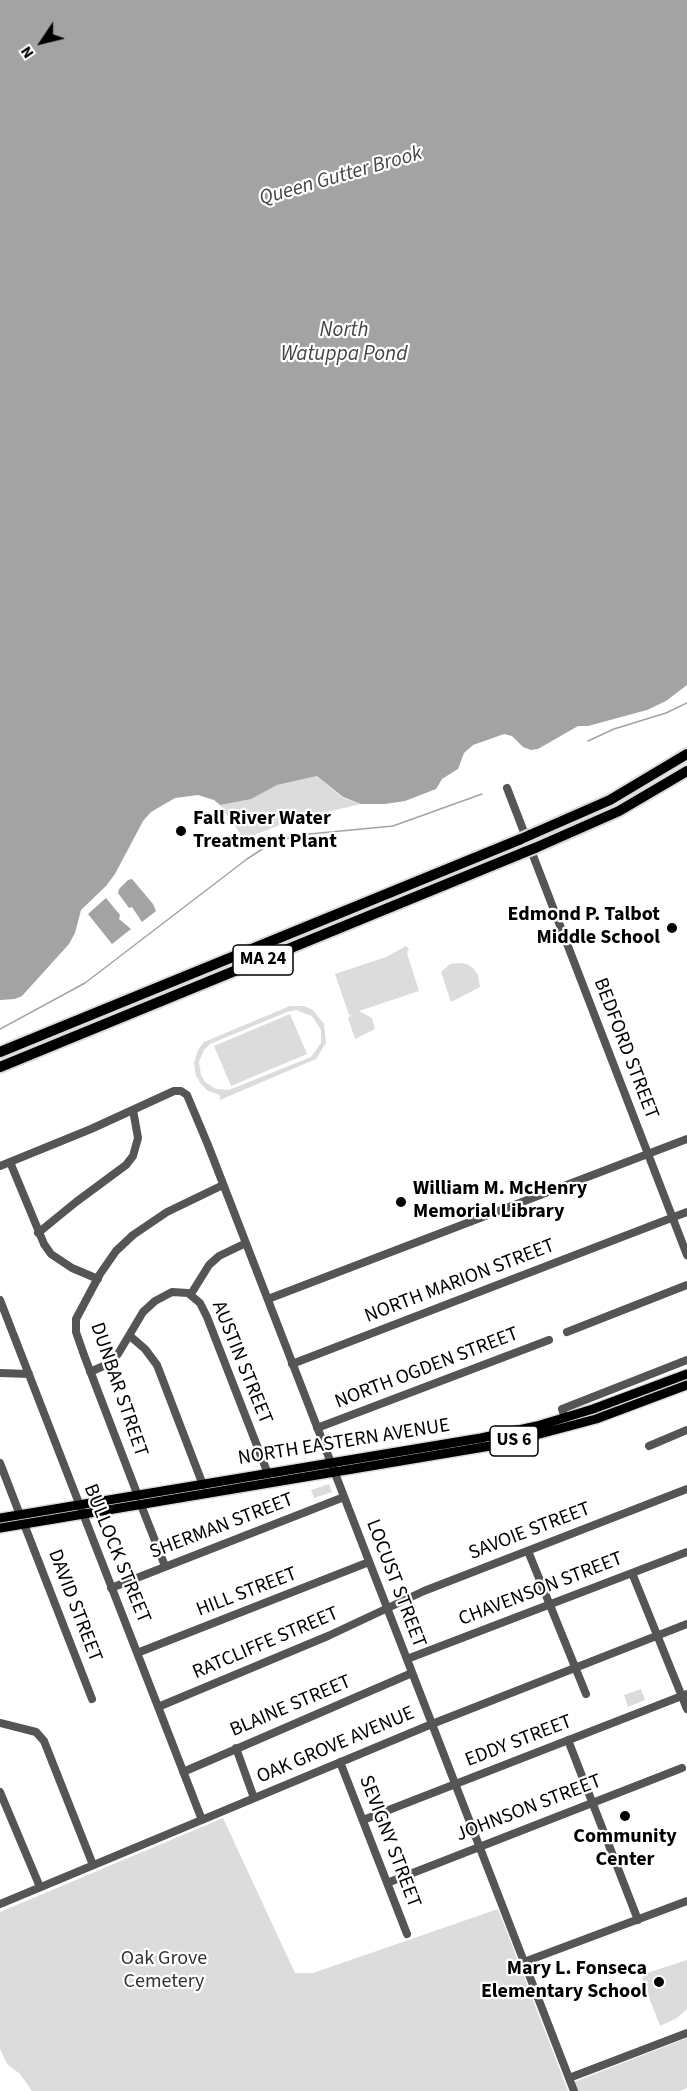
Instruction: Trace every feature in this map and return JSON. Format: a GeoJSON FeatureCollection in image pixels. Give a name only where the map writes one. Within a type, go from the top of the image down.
{"type":"FeatureCollection","features":[{"type":"Feature","properties":{"kind":"highway","name":"MA 24"},"geometry":{"type":"LineString","coordinates":[[0,1052],[526,837],[610,800],[687,754]]}},
{"type":"Feature","properties":{"kind":"highway","name":"MA 24"},"geometry":{"type":"LineString","coordinates":[[0,1067],[619,812],[687,771]]}},
{"type":"Feature","properties":{"kind":"main road","name":"NORTH EASTERN AVENUE"},"geometry":{"type":"LineString","coordinates":[[0,1528],[22,1520],[332,1468],[481,1438],[565,1418],[627,1398],[687,1374]]}},
{"type":"Feature","properties":{"kind":"main road","name":"NORTH EASTERN AVENUE"},"geometry":{"type":"LineString","coordinates":[[139,1500],[203,1485],[268,1474],[474,1450],[596,1419],[687,1385]]}},
{"type":"Feature","properties":{"kind":"main road","name":"NORTH EASTERN AVENUE"},"geometry":{"type":"LineString","coordinates":[[0,1518],[22,1520]]}},
{"type":"Feature","properties":{"kind":"street","name":"BEDFORD STREET"},"geometry":{"type":"LineString","coordinates":[[507,788],[687,1255]]}},
{"type":"Feature","properties":{"kind":"street","name":"LOCUST STREET"},"geometry":{"type":"LineString","coordinates":[[133,1110],[174,1091],[187,1095],[195,1112],[574,2091]]}},
{"type":"Feature","properties":{"kind":"street"},"geometry":{"type":"LineString","coordinates":[[0,1166],[133,1110],[138,1138],[133,1156],[126,1165],[38,1233]]}},
{"type":"Feature","properties":{"kind":"street"},"geometry":{"type":"LineString","coordinates":[[268,1299],[687,1139]]}},
{"type":"Feature","properties":{"kind":"street"},"geometry":{"type":"LineString","coordinates":[[10,1162],[38,1233],[51,1254],[72,1268],[98,1279]]}},
{"type":"Feature","properties":{"kind":"street","name":"DUNBAR STREET"},"geometry":{"type":"LineString","coordinates":[[165,1566],[90,1372],[76,1332],[76,1319],[116,1251],[133,1235],[167,1212],[223,1185]]}},
{"type":"Feature","properties":{"kind":"street","name":"NORTH MARION STREET"},"geometry":{"type":"LineString","coordinates":[[292,1364],[687,1212]]}},
{"type":"Feature","properties":{"kind":"street"},"geometry":{"type":"LineString","coordinates":[[191,1294],[209,1265],[219,1256],[246,1243]]}},
{"type":"Feature","properties":{"kind":"street"},"geometry":{"type":"LineString","coordinates":[[567,1332],[687,1286]]}},
{"type":"Feature","properties":{"kind":"street","name":"AUSTIN STREET"},"geometry":{"type":"LineString","coordinates":[[90,1372],[108,1364],[118,1354],[143,1312],[155,1301],[172,1292],[191,1294],[200,1303],[207,1317],[268,1474]]}},
{"type":"Feature","properties":{"kind":"street","name":"BULLOCK STREET"},"geometry":{"type":"LineString","coordinates":[[0,1300],[202,1820]]}},
{"type":"Feature","properties":{"kind":"street"},"geometry":{"type":"LineString","coordinates":[[130,1336],[145,1349],[157,1365],[203,1485]]}},
{"type":"Feature","properties":{"kind":"street","name":"NORTH OGDEN STREET"},"geometry":{"type":"LineString","coordinates":[[317,1428],[549,1340]]}},
{"type":"Feature","properties":{"kind":"street"},"geometry":{"type":"LineString","coordinates":[[565,1418],[562,1409],[687,1360]]}},
{"type":"Feature","properties":{"kind":"street"},"geometry":{"type":"LineString","coordinates":[[0,1373],[28,1374]]}},
{"type":"Feature","properties":{"kind":"street"},"geometry":{"type":"LineString","coordinates":[[649,1446],[687,1430]]}},
{"type":"Feature","properties":{"kind":"street","name":"DAVID STREET"},"geometry":{"type":"LineString","coordinates":[[0,1463],[92,1699]]}},
{"type":"Feature","properties":{"kind":"street","name":"SAVOIE STREET"},"geometry":{"type":"LineString","coordinates":[[387,1610],[424,1591],[687,1489]]}},
{"type":"Feature","properties":{"kind":"street","name":"SHERMAN STREET"},"geometry":{"type":"LineString","coordinates":[[111,1588],[344,1497]]}},
{"type":"Feature","properties":{"kind":"street"},"geometry":{"type":"LineString","coordinates":[[528,1551],[586,1694]]}},
{"type":"Feature","properties":{"kind":"street","name":"CHAVENSON STREET"},"geometry":{"type":"LineString","coordinates":[[407,1659],[687,1552]]}},
{"type":"Feature","properties":{"kind":"street","name":"HILL STREET"},"geometry":{"type":"LineString","coordinates":[[137,1653],[369,1562]]}},
{"type":"Feature","properties":{"kind":"street"},"geometry":{"type":"LineString","coordinates":[[632,1573],[685,1695],[687,1709]]}},
{"type":"Feature","properties":{"kind":"street","name":"RATCLIFFE STREET"},"geometry":{"type":"LineString","coordinates":[[158,1707],[387,1610]]}},
{"type":"Feature","properties":{"kind":"street","name":"OAK GROVE AVENUE"},"geometry":{"type":"LineString","coordinates":[[0,1904],[432,1724],[687,1624]]}},
{"type":"Feature","properties":{"kind":"street","name":"BLAINE STREET"},"geometry":{"type":"LineString","coordinates":[[183,1772],[412,1673]]}},
{"type":"Feature","properties":{"kind":"street","name":"EDDY STREET"},"geometry":{"type":"LineString","coordinates":[[363,1820],[685,1695]]}},
{"type":"Feature","properties":{"kind":"street"},"geometry":{"type":"LineString","coordinates":[[0,1723],[36,1732],[44,1741],[93,1865]]}},
{"type":"Feature","properties":{"kind":"street"},"geometry":{"type":"LineString","coordinates":[[568,1740],[638,1920]]}},
{"type":"Feature","properties":{"kind":"street"},"geometry":{"type":"LineString","coordinates":[[236,1748],[254,1798]]}},
{"type":"Feature","properties":{"kind":"street","name":"SEVIGNY STREET"},"geometry":{"type":"LineString","coordinates":[[340,1762],[407,1934]]}},
{"type":"Feature","properties":{"kind":"street","name":"JOHNSON STREET"},"geometry":{"type":"LineString","coordinates":[[387,1883],[685,1767]]}},
{"type":"Feature","properties":{"kind":"street"},"geometry":{"type":"LineString","coordinates":[[0,1792],[40,1887]]}},
{"type":"Feature","properties":{"kind":"street"},"geometry":{"type":"LineString","coordinates":[[524,1962],[687,1901]]}},
{"type":"Feature","properties":{"kind":"street"},"geometry":{"type":"LineString","coordinates":[[569,2078],[687,2033]]}},
{"type":"Feature","properties":{"kind":"green space"},"geometry":{"type":"Polygon","coordinates":[[[317,776],[343,798],[361,804],[293,820],[244,839],[220,805],[254,797],[277,785],[317,776]]]}},
{"type":"Feature","properties":{"kind":"green space"},"geometry":{"type":"Polygon","coordinates":[[[406,946],[409,949],[407,953],[419,991],[359,1011],[372,1018],[375,1029],[355,1039],[348,1018],[352,1014],[349,1015],[335,974],[386,957],[406,946]]]}},
{"type":"Feature","properties":{"kind":"green space"},"geometry":{"type":"Polygon","coordinates":[[[450,964],[467,964],[474,969],[478,975],[480,987],[451,1002],[441,972],[450,964]]]}},
{"type":"Feature","properties":{"kind":"green space"},"geometry":{"type":"Polygon","coordinates":[[[290,1006],[304,1006],[313,1010],[324,1024],[326,1043],[316,1059],[220,1100],[220,1095],[208,1091],[196,1076],[194,1063],[198,1050],[204,1042],[290,1006]],[[296,1010],[287,1012],[210,1044],[204,1050],[199,1062],[201,1075],[205,1082],[216,1089],[229,1090],[311,1057],[321,1043],[321,1030],[312,1016],[296,1010]]]}},
{"type":"Feature","properties":{"kind":"green space"},"geometry":{"type":"Polygon","coordinates":[[[290,1014],[307,1054],[231,1086],[214,1046],[290,1014]]]}},
{"type":"Feature","properties":{"kind":"green space"},"geometry":{"type":"Polygon","coordinates":[[[329,1484],[332,1492],[314,1498],[311,1490],[329,1484]]]}},
{"type":"Feature","properties":{"kind":"green space"},"geometry":{"type":"Polygon","coordinates":[[[641,1689],[645,1700],[628,1707],[624,1695],[641,1689]]]}},
{"type":"Feature","properties":{"kind":"green space","name":"Oak Grove Cemetery"},"geometry":{"type":"Polygon","coordinates":[[[223,1818],[295,1973],[313,1973],[498,1909],[568,2091],[32,2091],[20,2074],[7,2064],[0,2049],[0,1912],[223,1818]]]}},
{"type":"Feature","properties":{"kind":"green space"},"geometry":{"type":"Polygon","coordinates":[[[687,1960],[687,2009],[677,2018],[660,2026],[642,1979],[644,1974],[687,1960]]]}},
{"type":"Feature","properties":{"kind":"green space"},"geometry":{"type":"Polygon","coordinates":[[[687,2038],[687,2088],[680,2091],[578,2091],[574,2082],[687,2038]]]}},
{"type":"Feature","properties":{"kind":"water","name":"North Watuppa Pond"},"geometry":{"type":"Polygon","coordinates":[[[0,0],[687,0],[687,685],[666,701],[647,710],[588,726],[578,726],[538,749],[531,750],[523,747],[512,736],[504,734],[473,745],[464,753],[458,769],[442,779],[436,789],[405,801],[361,804],[343,797],[317,776],[277,785],[251,799],[220,805],[214,800],[198,795],[175,798],[151,812],[143,821],[115,874],[81,910],[75,933],[69,944],[22,996],[0,1000],[0,0]]]}},
{"type":"Feature","properties":{"kind":"water"},"geometry":{"type":"Polygon","coordinates":[[[132,879],[156,911],[142,922],[132,907],[129,908],[118,893],[128,880],[132,879]]]}},
{"type":"Feature","properties":{"kind":"water"},"geometry":{"type":"Polygon","coordinates":[[[106,898],[120,915],[119,919],[131,929],[112,944],[88,914],[106,898]]]}},
{"type":"Feature","properties":{"kind":"waterway"},"geometry":{"type":"LineString","coordinates":[[588,741],[614,729],[666,713],[687,703]]}},
{"type":"Feature","properties":{"kind":"waterway"},"geometry":{"type":"LineString","coordinates":[[0,1029],[85,983],[247,859],[270,844],[299,835],[393,826],[482,794]]}},
{"type":"Feature","properties":{"kind":"place","name":"Fall River Water Treatment Plant"},"geometry":{"type":"Point","coordinates":[181,831]}},
{"type":"Feature","properties":{"kind":"place","name":"Edmond P. Talbot Middle School"},"geometry":{"type":"Point","coordinates":[672,928]}},
{"type":"Feature","properties":{"kind":"place","name":"William M. McHenry Memorial Library"},"geometry":{"type":"Point","coordinates":[401,1202]}},
{"type":"Feature","properties":{"kind":"place","name":"Community Center"},"geometry":{"type":"Point","coordinates":[625,1816]}},
{"type":"Feature","properties":{"kind":"place","name":"Mary L. Fonseca Elementary School"},"geometry":{"type":"Point","coordinates":[659,1982]}},
{"type":"Feature","properties":{"kind":"water label","name":"Queen Gutter Brook"},"geometry":{"type":"Point","coordinates":[341,177]}}]}
